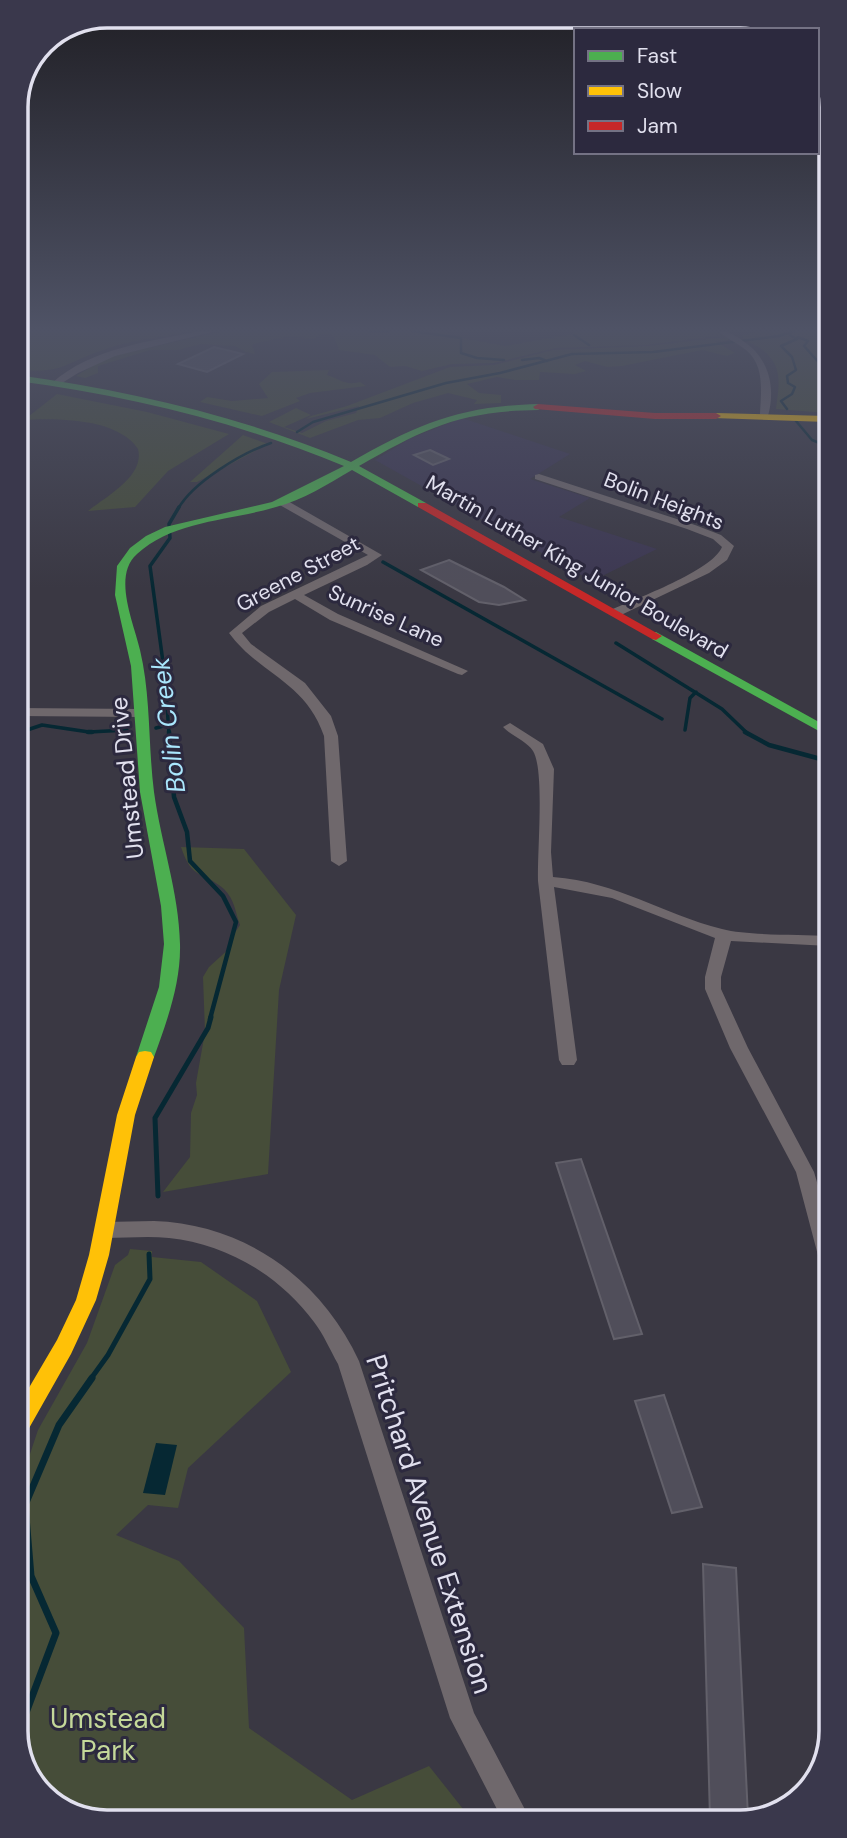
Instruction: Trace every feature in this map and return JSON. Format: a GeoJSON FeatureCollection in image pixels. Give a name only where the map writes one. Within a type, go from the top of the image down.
{"type":"FeatureCollection","features":[{"type":"Feature","properties":{"kind":"street","name":"Martin Luther King Junior Boulevard"},"geometry":{"type":"LineString","coordinates":[[222,417],[273,433],[350,465],[819,727]]}},
{"type":"Feature","properties":{"kind":"street","name":"Umstead Drive"},"geometry":{"type":"LineString","coordinates":[[28,1409],[65,1345],[86,1300],[105,1230],[126,1117],[172,971],[173,941],[153,834],[140,678],[119,577],[124,561],[149,540],[184,527],[282,502],[420,428],[448,417]]}},
{"type":"Feature","properties":{"kind":"street","name":"Umstead Drive"},"geometry":{"type":"LineString","coordinates":[[799,417],[819,418]]}},
{"type":"Feature","properties":{"kind":"street","name":"Bolin Heights"},"geometry":{"type":"LineString","coordinates":[[539,477],[691,527],[717,537],[728,546],[723,558],[705,571],[615,612]]}},
{"type":"Feature","properties":{"kind":"street","name":"Greene Street"},"geometry":{"type":"LineString","coordinates":[[282,502],[376,555],[265,609],[235,633],[247,648],[300,686],[324,716],[331,736],[339,861]]}},
{"type":"Feature","properties":{"kind":"street","name":"Sunrise Lane"},"geometry":{"type":"LineString","coordinates":[[296,595],[334,617],[462,671]]}},
{"type":"Feature","properties":{"kind":"street"},"geometry":{"type":"LineString","coordinates":[[28,713],[141,713]]}},
{"type":"Feature","properties":{"kind":"street"},"geometry":{"type":"LineString","coordinates":[[510,727],[538,747],[547,769],[544,852],[546,881],[568,1060]]}},
{"type":"Feature","properties":{"kind":"street"},"geometry":{"type":"LineString","coordinates":[[546,881],[586,884],[606,889],[687,924],[724,936],[819,941]]}},
{"type":"Feature","properties":{"kind":"street"},"geometry":{"type":"LineString","coordinates":[[724,936],[713,976],[713,989],[739,1048],[805,1172],[819,1223]]}},
{"type":"Feature","properties":{"kind":"street","name":"Pritchard Avenue Extension"},"geometry":{"type":"LineString","coordinates":[[105,1230],[169,1230],[201,1235],[230,1245],[265,1263],[321,1314],[348,1361],[463,1718],[511,1810]]}},
{"type":"Feature","properties":{"kind":"shaded area"},"geometry":{"type":"Polygon","coordinates":[[[462,418],[570,454],[530,479],[590,498],[559,517],[657,549],[592,581],[375,460],[409,439],[462,418]]]}},
{"type":"Feature","properties":{"kind":"green space"},"geometry":{"type":"Polygon","coordinates":[[[28,417],[165,417],[229,434],[168,471],[135,507],[88,511],[130,477],[139,459],[138,449],[129,439],[102,426],[69,420],[28,420],[28,417]]]}},
{"type":"Feature","properties":{"kind":"green space"},"geometry":{"type":"Polygon","coordinates":[[[279,417],[307,417],[284,427],[302,433],[342,417],[383,417],[358,420],[310,438],[269,422],[279,417]]]}},
{"type":"Feature","properties":{"kind":"green space"},"geometry":{"type":"Polygon","coordinates":[[[243,435],[268,444],[197,482],[190,482],[243,435]]]}},
{"type":"Feature","properties":{"kind":"green space"},"geometry":{"type":"Polygon","coordinates":[[[181,847],[244,849],[296,915],[279,990],[268,1174],[163,1192],[190,1157],[191,1113],[197,1095],[196,1083],[205,1032],[203,977],[209,967],[231,947],[232,937],[240,925],[228,893],[198,874],[189,865],[181,847]]]}},
{"type":"Feature","properties":{"kind":"green space","name":"Umstead Park"},"geometry":{"type":"Polygon","coordinates":[[[130,1249],[152,1251],[152,1257],[201,1262],[257,1301],[291,1372],[188,1468],[178,1508],[148,1505],[116,1535],[179,1561],[244,1628],[249,1728],[352,1800],[429,1766],[464,1810],[102,1810],[77,1804],[59,1794],[44,1779],[32,1756],[28,1731],[28,1460],[38,1430],[87,1343],[115,1265],[128,1255],[130,1249]]]}},
{"type":"Feature","properties":{"kind":"water"},"geometry":{"type":"Polygon","coordinates":[[[156,1443],[177,1445],[165,1495],[143,1493],[156,1443]]]}},
{"type":"Feature","properties":{"kind":"building"},"geometry":{"type":"Polygon","coordinates":[[[430,450],[449,459],[433,465],[414,455],[430,450]]]}},
{"type":"Feature","properties":{"kind":"building"},"geometry":{"type":"Polygon","coordinates":[[[449,560],[525,600],[499,605],[479,602],[421,570],[449,560]]]}},
{"type":"Feature","properties":{"kind":"building"},"geometry":{"type":"Polygon","coordinates":[[[581,1159],[642,1334],[614,1339],[556,1163],[581,1159]]]}},
{"type":"Feature","properties":{"kind":"building"},"geometry":{"type":"Polygon","coordinates":[[[664,1395],[702,1507],[672,1513],[635,1401],[664,1395]]]}},
{"type":"Feature","properties":{"kind":"building"},"geometry":{"type":"Polygon","coordinates":[[[703,1564],[736,1568],[748,1809],[710,1810],[703,1564]]]}},
{"type":"Feature","properties":{"kind":"waterway","name":"Bolin Creek"},"geometry":{"type":"LineString","coordinates":[[297,432],[313,422],[331,417]]}},
{"type":"Feature","properties":{"kind":"waterway"},"geometry":{"type":"LineString","coordinates":[[796,421],[812,440],[819,443]]}},
{"type":"Feature","properties":{"kind":"waterway","name":"Bolin Creek"},"geometry":{"type":"LineString","coordinates":[[178,509],[206,479],[246,454],[271,443]]}},
{"type":"Feature","properties":{"kind":"waterway","name":"Bolin Creek"},"geometry":{"type":"LineString","coordinates":[[169,734],[165,677],[150,566],[170,538],[169,524],[179,507]]}},
{"type":"Feature","properties":{"kind":"waterway"},"geometry":{"type":"LineString","coordinates":[[383,562],[662,719]]}},
{"type":"Feature","properties":{"kind":"waterway"},"geometry":{"type":"LineString","coordinates":[[616,643],[696,692]]}},
{"type":"Feature","properties":{"kind":"waterway"},"geometry":{"type":"LineString","coordinates":[[685,730],[690,698],[696,692]]}},
{"type":"Feature","properties":{"kind":"waterway"},"geometry":{"type":"LineString","coordinates":[[696,692],[722,709],[747,733]]}},
{"type":"Feature","properties":{"kind":"waterway"},"geometry":{"type":"LineString","coordinates":[[28,730],[42,725],[89,732]]}},
{"type":"Feature","properties":{"kind":"waterway"},"geometry":{"type":"LineString","coordinates":[[156,728],[167,725]]}},
{"type":"Feature","properties":{"kind":"waterway"},"geometry":{"type":"LineString","coordinates":[[89,732],[127,730]]}},
{"type":"Feature","properties":{"kind":"waterway","name":"Bolin Creek"},"geometry":{"type":"LineString","coordinates":[[169,732],[174,797],[187,832],[190,861],[223,896],[236,922],[210,1019]]}},
{"type":"Feature","properties":{"kind":"waterway"},"geometry":{"type":"LineString","coordinates":[[747,733],[769,745],[819,759]]}},
{"type":"Feature","properties":{"kind":"waterway","name":"Bolin Creek"},"geometry":{"type":"LineString","coordinates":[[158,1196],[155,1118],[208,1028],[211,1017]]}},
{"type":"Feature","properties":{"kind":"waterway","name":"Bolin Creek"},"geometry":{"type":"LineString","coordinates":[[90,1380],[108,1355],[150,1279],[149,1254]]}},
{"type":"Feature","properties":{"kind":"waterway","name":"Bolin Creek"},"geometry":{"type":"LineString","coordinates":[[28,1498],[59,1425],[92,1378]]}},
{"type":"Feature","properties":{"kind":"waterway","name":"Bolin Creek"},"geometry":{"type":"LineString","coordinates":[[28,1540],[31,1576],[56,1633],[28,1707]]}},
{"type":"Feature","properties":{"kind":"traffic: fast"},"geometry":{"type":"LineString","coordinates":[[215,417],[267,433],[347,464],[422,505]]}},
{"type":"Feature","properties":{"kind":"traffic: fast"},"geometry":{"type":"LineString","coordinates":[[145,1057],[167,987],[172,944],[169,906],[147,792],[141,697],[135,654],[121,595],[122,566],[134,550],[169,529],[255,510],[294,497],[409,434],[454,417]]}},
{"type":"Feature","properties":{"kind":"traffic: fast"},"geometry":{"type":"LineString","coordinates":[[656,636],[819,727]]}},
{"type":"Feature","properties":{"kind":"traffic: slow"},"geometry":{"type":"LineString","coordinates":[[745,417],[819,419]]}},
{"type":"Feature","properties":{"kind":"traffic: slow"},"geometry":{"type":"LineString","coordinates":[[28,1409],[64,1347],[86,1300],[99,1255],[126,1115],[145,1057]]}},
{"type":"Feature","properties":{"kind":"traffic: jam"},"geometry":{"type":"LineString","coordinates":[[422,505],[656,636]]}}]}
